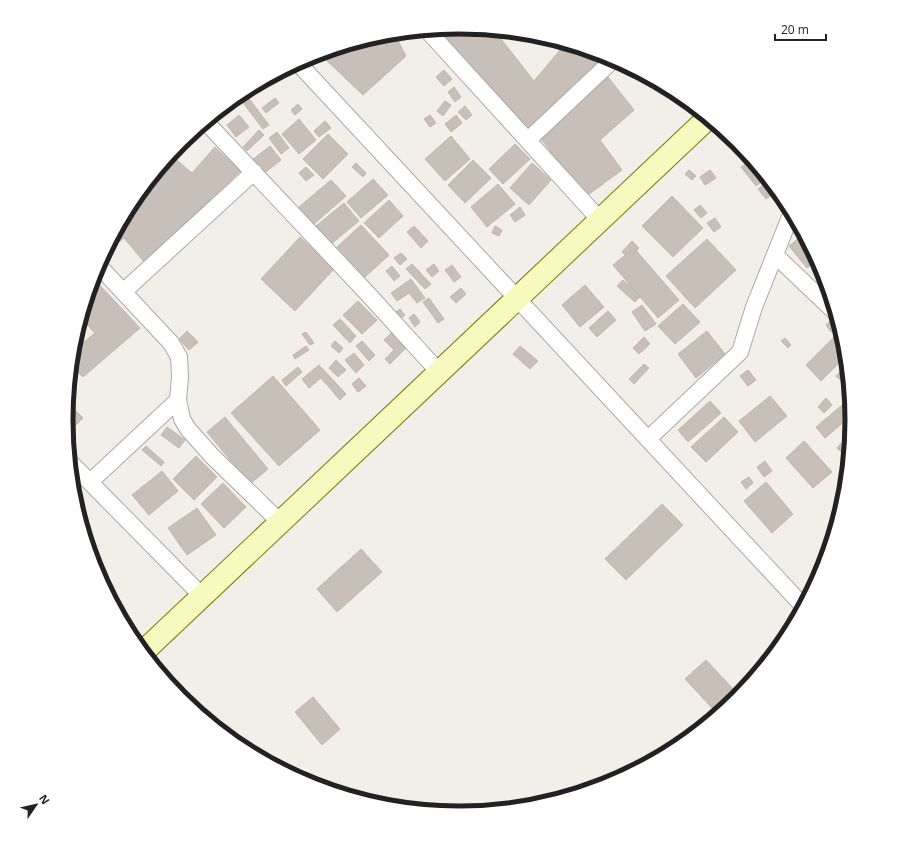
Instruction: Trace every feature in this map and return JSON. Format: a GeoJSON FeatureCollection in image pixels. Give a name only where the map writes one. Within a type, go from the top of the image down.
{"type":"FeatureCollection","features":[{"type":"Feature","properties":{"kind":"street"},"geometry":{"type":"LineString","coordinates":[[432,35],[600,220]]}},
{"type":"Feature","properties":{"kind":"street"},"geometry":{"type":"LineString","coordinates":[[528,140],[609,64]]}},
{"type":"Feature","properties":{"kind":"street"},"geometry":{"type":"LineString","coordinates":[[302,68],[800,603]]}},
{"type":"Feature","properties":{"kind":"street"},"geometry":{"type":"LineString","coordinates":[[147,648],[704,122]]}},
{"type":"Feature","properties":{"kind":"street"},"geometry":{"type":"LineString","coordinates":[[210,126],[368,294],[439,372]]}},
{"type":"Feature","properties":{"kind":"street"},"geometry":{"type":"LineString","coordinates":[[123,292],[254,172]]}},
{"type":"Feature","properties":{"kind":"street"},"geometry":{"type":"LineString","coordinates":[[648,439],[740,352],[754,307],[789,219]]}},
{"type":"Feature","properties":{"kind":"street"},"geometry":{"type":"LineString","coordinates":[[775,255],[828,306]]}},
{"type":"Feature","properties":{"kind":"street"},"geometry":{"type":"LineString","coordinates":[[103,271],[171,343],[179,357],[180,377],[178,400],[182,419],[188,429],[212,456],[280,522]]}},
{"type":"Feature","properties":{"kind":"street"},"geometry":{"type":"LineString","coordinates":[[90,482],[178,400]]}},
{"type":"Feature","properties":{"kind":"street"},"geometry":{"type":"LineString","coordinates":[[76,468],[202,596]]}},
{"type":"Feature","properties":{"kind":"building"},"geometry":{"type":"Polygon","coordinates":[[[443,35],[499,36],[534,81],[562,48],[602,61],[528,133],[443,35]]]}},
{"type":"Feature","properties":{"kind":"building"},"geometry":{"type":"Polygon","coordinates":[[[397,39],[406,56],[363,95],[325,59],[359,47],[397,39]]]}},
{"type":"Feature","properties":{"kind":"building"},"geometry":{"type":"Polygon","coordinates":[[[444,70],[452,79],[444,86],[436,77],[444,70]]]}},
{"type":"Feature","properties":{"kind":"building"},"geometry":{"type":"Polygon","coordinates":[[[604,72],[634,110],[600,140],[622,170],[585,197],[541,139],[604,72]]]}},
{"type":"Feature","properties":{"kind":"building"},"geometry":{"type":"Polygon","coordinates":[[[454,87],[461,97],[455,102],[448,92],[454,87]]]}},
{"type":"Feature","properties":{"kind":"building"},"geometry":{"type":"Polygon","coordinates":[[[248,97],[269,125],[263,129],[242,101],[248,97]]]}},
{"type":"Feature","properties":{"kind":"building"},"geometry":{"type":"Polygon","coordinates":[[[275,98],[279,103],[266,113],[262,108],[275,98]]]}},
{"type":"Feature","properties":{"kind":"building"},"geometry":{"type":"Polygon","coordinates":[[[445,101],[451,105],[443,116],[437,111],[445,101]]]}},
{"type":"Feature","properties":{"kind":"building"},"geometry":{"type":"Polygon","coordinates":[[[298,104],[302,109],[295,115],[291,110],[298,104]]]}},
{"type":"Feature","properties":{"kind":"building"},"geometry":{"type":"Polygon","coordinates":[[[235,106],[236,107],[218,121],[217,120],[224,114],[235,106]]]}},
{"type":"Feature","properties":{"kind":"building"},"geometry":{"type":"Polygon","coordinates":[[[465,106],[472,115],[466,120],[458,112],[465,106]]]}},
{"type":"Feature","properties":{"kind":"building"},"geometry":{"type":"Polygon","coordinates":[[[239,115],[249,127],[236,137],[227,125],[239,115]]]}},
{"type":"Feature","properties":{"kind":"building"},"geometry":{"type":"Polygon","coordinates":[[[430,115],[436,123],[430,127],[424,119],[430,115]]]}},
{"type":"Feature","properties":{"kind":"building"},"geometry":{"type":"Polygon","coordinates":[[[456,115],[462,123],[451,132],[445,124],[456,115]]]}},
{"type":"Feature","properties":{"kind":"building"},"geometry":{"type":"Polygon","coordinates":[[[299,119],[316,140],[299,154],[282,134],[299,119]]]}},
{"type":"Feature","properties":{"kind":"building"},"geometry":{"type":"Polygon","coordinates":[[[325,121],[331,128],[319,137],[314,131],[325,121]]]}},
{"type":"Feature","properties":{"kind":"building"},"geometry":{"type":"Polygon","coordinates":[[[259,130],[264,135],[247,151],[243,147],[259,130]]]}},
{"type":"Feature","properties":{"kind":"building"},"geometry":{"type":"Polygon","coordinates":[[[277,132],[289,148],[281,154],[269,138],[277,132]]]}},
{"type":"Feature","properties":{"kind":"building"},"geometry":{"type":"Polygon","coordinates":[[[328,134],[348,154],[323,179],[303,159],[328,134]]]}},
{"type":"Feature","properties":{"kind":"building"},"geometry":{"type":"Polygon","coordinates":[[[451,136],[470,159],[445,181],[425,159],[451,136]]]}},
{"type":"Feature","properties":{"kind":"building"},"geometry":{"type":"Polygon","coordinates":[[[515,144],[530,159],[503,184],[489,169],[515,144]]]}},
{"type":"Feature","properties":{"kind":"building"},"geometry":{"type":"Polygon","coordinates":[[[270,146],[281,160],[263,174],[252,160],[270,146]]]}},
{"type":"Feature","properties":{"kind":"building"},"geometry":{"type":"Polygon","coordinates":[[[215,147],[240,171],[145,263],[124,238],[116,244],[138,206],[153,185],[175,159],[192,173],[215,147]]]}},
{"type":"Feature","properties":{"kind":"building"},"geometry":{"type":"Polygon","coordinates":[[[473,160],[491,178],[465,203],[448,185],[473,160]]]}},
{"type":"Feature","properties":{"kind":"building"},"geometry":{"type":"Polygon","coordinates":[[[356,163],[366,173],[363,177],[352,167],[356,163]]]}},
{"type":"Feature","properties":{"kind":"building"},"geometry":{"type":"Polygon","coordinates":[[[532,163],[551,180],[529,205],[510,188],[532,163]]]}},
{"type":"Feature","properties":{"kind":"building"},"geometry":{"type":"Polygon","coordinates":[[[747,163],[763,181],[756,186],[741,167],[747,163]]]}},
{"type":"Feature","properties":{"kind":"building"},"geometry":{"type":"Polygon","coordinates":[[[306,167],[314,175],[306,181],[299,173],[306,167]]]}},
{"type":"Feature","properties":{"kind":"building"},"geometry":{"type":"Polygon","coordinates":[[[689,170],[696,176],[692,180],[685,174],[689,170]]]}},
{"type":"Feature","properties":{"kind":"building"},"geometry":{"type":"Polygon","coordinates":[[[710,170],[716,178],[705,185],[700,177],[710,170]]]}},
{"type":"Feature","properties":{"kind":"building"},"geometry":{"type":"Polygon","coordinates":[[[373,179],[388,195],[361,218],[347,202],[373,179]]]}},
{"type":"Feature","properties":{"kind":"building"},"geometry":{"type":"Polygon","coordinates":[[[331,180],[346,196],[314,224],[299,207],[331,180]]]}},
{"type":"Feature","properties":{"kind":"building"},"geometry":{"type":"Polygon","coordinates":[[[765,183],[773,194],[766,199],[758,189],[765,183]]]}},
{"type":"Feature","properties":{"kind":"building"},"geometry":{"type":"Polygon","coordinates":[[[498,184],[515,204],[487,227],[471,207],[498,184]]]}},
{"type":"Feature","properties":{"kind":"building"},"geometry":{"type":"Polygon","coordinates":[[[672,196],[703,228],[673,257],[642,226],[672,196]]]}},
{"type":"Feature","properties":{"kind":"building"},"geometry":{"type":"Polygon","coordinates":[[[389,200],[403,216],[379,238],[364,223],[389,200]]]}},
{"type":"Feature","properties":{"kind":"building"},"geometry":{"type":"Polygon","coordinates":[[[344,203],[359,221],[331,244],[316,226],[344,203]]]}},
{"type":"Feature","properties":{"kind":"building"},"geometry":{"type":"Polygon","coordinates":[[[700,205],[707,213],[701,218],[694,210],[700,205]]]}},
{"type":"Feature","properties":{"kind":"building"},"geometry":{"type":"Polygon","coordinates":[[[520,207],[525,215],[515,222],[510,215],[520,207]]]}},
{"type":"Feature","properties":{"kind":"building"},"geometry":{"type":"Polygon","coordinates":[[[715,218],[721,227],[714,232],[707,223],[715,218]]]}},
{"type":"Feature","properties":{"kind":"building"},"geometry":{"type":"Polygon","coordinates":[[[361,225],[389,255],[365,277],[337,247],[361,225]]]}},
{"type":"Feature","properties":{"kind":"building"},"geometry":{"type":"Polygon","coordinates":[[[414,226],[428,241],[421,248],[407,232],[414,226]]]}},
{"type":"Feature","properties":{"kind":"building"},"geometry":{"type":"Polygon","coordinates":[[[495,226],[502,230],[499,236],[492,233],[495,226]]]}},
{"type":"Feature","properties":{"kind":"building"},"geometry":{"type":"Polygon","coordinates":[[[300,237],[334,269],[295,311],[261,279],[300,237]]]}},
{"type":"Feature","properties":{"kind":"building"},"geometry":{"type":"Polygon","coordinates":[[[800,238],[813,264],[807,268],[789,246],[800,238]]]}},
{"type":"Feature","properties":{"kind":"building"},"geometry":{"type":"Polygon","coordinates":[[[707,239],[736,270],[695,308],[666,276],[707,239]]]}},
{"type":"Feature","properties":{"kind":"building"},"geometry":{"type":"Polygon","coordinates":[[[632,241],[639,248],[629,258],[622,252],[632,241]]]}},
{"type":"Feature","properties":{"kind":"building"},"geometry":{"type":"Polygon","coordinates":[[[634,248],[679,300],[658,318],[613,265],[634,248]]]}},
{"type":"Feature","properties":{"kind":"building"},"geometry":{"type":"Polygon","coordinates":[[[401,253],[407,259],[400,265],[394,258],[401,253]]]}},
{"type":"Feature","properties":{"kind":"building"},"geometry":{"type":"Polygon","coordinates":[[[412,264],[431,284],[425,289],[406,269],[412,264]]]}},
{"type":"Feature","properties":{"kind":"building"},"geometry":{"type":"Polygon","coordinates":[[[434,264],[439,271],[432,277],[426,270],[434,264]]]}},
{"type":"Feature","properties":{"kind":"building"},"geometry":{"type":"Polygon","coordinates":[[[452,265],[461,277],[454,282],[445,270],[452,265]]]}},
{"type":"Feature","properties":{"kind":"building"},"geometry":{"type":"Polygon","coordinates":[[[392,266],[400,276],[394,281],[386,271],[392,266]]]}},
{"type":"Feature","properties":{"kind":"building"},"geometry":{"type":"Polygon","coordinates":[[[411,279],[425,298],[417,303],[409,293],[397,301],[391,293],[411,279]]]}},
{"type":"Feature","properties":{"kind":"building"},"geometry":{"type":"Polygon","coordinates":[[[623,280],[641,296],[635,302],[617,286],[623,280]]]}},
{"type":"Feature","properties":{"kind":"building"},"geometry":{"type":"Polygon","coordinates":[[[98,284],[140,328],[83,377],[76,371],[80,345],[95,333],[85,323],[98,284]]]}},
{"type":"Feature","properties":{"kind":"building"},"geometry":{"type":"Polygon","coordinates":[[[585,285],[604,307],[580,327],[562,305],[585,285]]]}},
{"type":"Feature","properties":{"kind":"building"},"geometry":{"type":"Polygon","coordinates":[[[461,288],[466,294],[456,303],[450,297],[461,288]]]}},
{"type":"Feature","properties":{"kind":"building"},"geometry":{"type":"Polygon","coordinates":[[[429,298],[444,319],[438,323],[423,302],[429,298]]]}},
{"type":"Feature","properties":{"kind":"building"},"geometry":{"type":"Polygon","coordinates":[[[358,301],[377,320],[362,334],[343,315],[358,301]]]}},
{"type":"Feature","properties":{"kind":"building"},"geometry":{"type":"Polygon","coordinates":[[[683,304],[700,322],[675,344],[658,326],[683,304]]]}},
{"type":"Feature","properties":{"kind":"building"},"geometry":{"type":"Polygon","coordinates":[[[642,305],[656,324],[645,331],[632,312],[642,305]]]}},
{"type":"Feature","properties":{"kind":"building"},"geometry":{"type":"Polygon","coordinates":[[[400,309],[405,315],[397,321],[392,315],[400,309]]]}},
{"type":"Feature","properties":{"kind":"building"},"geometry":{"type":"Polygon","coordinates":[[[608,311],[616,320],[597,337],[589,328],[608,311]]]}},
{"type":"Feature","properties":{"kind":"building"},"geometry":{"type":"Polygon","coordinates":[[[414,314],[420,322],[415,327],[409,318],[414,314]]]}},
{"type":"Feature","properties":{"kind":"building"},"geometry":{"type":"Polygon","coordinates":[[[340,319],[356,336],[350,343],[333,325],[340,319]]]}},
{"type":"Feature","properties":{"kind":"building"},"geometry":{"type":"Polygon","coordinates":[[[831,320],[835,329],[831,332],[826,325],[831,320]]]}},
{"type":"Feature","properties":{"kind":"building"},"geometry":{"type":"Polygon","coordinates":[[[187,331],[198,342],[189,350],[179,339],[187,331]]]}},
{"type":"Feature","properties":{"kind":"building"},"geometry":{"type":"Polygon","coordinates":[[[707,331],[725,354],[696,378],[678,354],[707,331]]]}},
{"type":"Feature","properties":{"kind":"building"},"geometry":{"type":"Polygon","coordinates":[[[306,332],[314,343],[310,345],[302,334],[306,332]]]}},
{"type":"Feature","properties":{"kind":"building"},"geometry":{"type":"Polygon","coordinates":[[[391,333],[406,348],[390,364],[385,359],[394,350],[384,340],[391,333]]]}},
{"type":"Feature","properties":{"kind":"building"},"geometry":{"type":"Polygon","coordinates":[[[836,335],[841,361],[821,381],[806,365],[836,335]]]}},
{"type":"Feature","properties":{"kind":"building"},"geometry":{"type":"Polygon","coordinates":[[[644,337],[650,344],[639,354],[633,348],[644,337]]]}},
{"type":"Feature","properties":{"kind":"building"},"geometry":{"type":"Polygon","coordinates":[[[785,338],[791,345],[788,348],[781,341],[785,338]]]}},
{"type":"Feature","properties":{"kind":"building"},"geometry":{"type":"Polygon","coordinates":[[[335,341],[343,348],[339,353],[331,346],[335,341]]]}},
{"type":"Feature","properties":{"kind":"building"},"geometry":{"type":"Polygon","coordinates":[[[362,341],[375,355],[369,361],[356,346],[362,341]]]}},
{"type":"Feature","properties":{"kind":"building"},"geometry":{"type":"Polygon","coordinates":[[[306,346],[309,350],[295,359],[293,355],[306,346]]]}},
{"type":"Feature","properties":{"kind":"building"},"geometry":{"type":"Polygon","coordinates":[[[520,346],[538,361],[530,369],[513,354],[520,346]]]}},
{"type":"Feature","properties":{"kind":"building"},"geometry":{"type":"Polygon","coordinates":[[[354,353],[364,365],[356,373],[345,360],[354,353]]]}},
{"type":"Feature","properties":{"kind":"building"},"geometry":{"type":"Polygon","coordinates":[[[336,360],[346,370],[338,377],[329,368],[336,360]]]}},
{"type":"Feature","properties":{"kind":"building"},"geometry":{"type":"Polygon","coordinates":[[[644,364],[649,368],[634,384],[629,379],[644,364]]]}},
{"type":"Feature","properties":{"kind":"building"},"geometry":{"type":"Polygon","coordinates":[[[319,365],[346,394],[340,400],[321,378],[309,388],[302,379],[319,365]]]}},
{"type":"Feature","properties":{"kind":"building"},"geometry":{"type":"Polygon","coordinates":[[[298,367],[302,372],[286,386],[282,380],[298,367]]]}},
{"type":"Feature","properties":{"kind":"building"},"geometry":{"type":"Polygon","coordinates":[[[843,369],[844,384],[836,376],[843,369]]]}},
{"type":"Feature","properties":{"kind":"building"},"geometry":{"type":"Polygon","coordinates":[[[748,370],[756,380],[748,386],[740,376],[748,370]]]}},
{"type":"Feature","properties":{"kind":"building"},"geometry":{"type":"Polygon","coordinates":[[[273,376],[320,430],[279,466],[231,413],[273,376]]]}},
{"type":"Feature","properties":{"kind":"building"},"geometry":{"type":"Polygon","coordinates":[[[359,378],[366,386],[358,392],[352,384],[359,378]]]}},
{"type":"Feature","properties":{"kind":"building"},"geometry":{"type":"Polygon","coordinates":[[[770,396],[787,416],[755,442],[739,421],[770,396]]]}},
{"type":"Feature","properties":{"kind":"building"},"geometry":{"type":"Polygon","coordinates":[[[826,398],[832,405],[824,413],[818,407],[826,398]]]}},
{"type":"Feature","properties":{"kind":"building"},"geometry":{"type":"Polygon","coordinates":[[[710,401],[721,413],[688,442],[678,430],[710,401]]]}},
{"type":"Feature","properties":{"kind":"building"},"geometry":{"type":"Polygon","coordinates":[[[845,402],[846,420],[825,438],[816,427],[845,402]]]}},
{"type":"Feature","properties":{"kind":"building"},"geometry":{"type":"Polygon","coordinates":[[[76,411],[83,418],[76,425],[73,422],[73,413],[76,411]]]}},
{"type":"Feature","properties":{"kind":"building"},"geometry":{"type":"Polygon","coordinates":[[[225,417],[268,469],[250,484],[207,432],[225,417]]]}},
{"type":"Feature","properties":{"kind":"building"},"geometry":{"type":"Polygon","coordinates":[[[724,417],[738,432],[706,462],[691,447],[724,417]]]}},
{"type":"Feature","properties":{"kind":"building"},"geometry":{"type":"Polygon","coordinates":[[[167,427],[185,440],[179,448],[161,435],[167,427]]]}},
{"type":"Feature","properties":{"kind":"building"},"geometry":{"type":"Polygon","coordinates":[[[845,439],[844,455],[837,448],[845,439]]]}},
{"type":"Feature","properties":{"kind":"building"},"geometry":{"type":"Polygon","coordinates":[[[804,441],[832,472],[813,488],[786,458],[804,441]]]}},
{"type":"Feature","properties":{"kind":"building"},"geometry":{"type":"Polygon","coordinates":[[[146,446],[164,462],[161,466],[142,450],[146,446]]]}},
{"type":"Feature","properties":{"kind":"building"},"geometry":{"type":"Polygon","coordinates":[[[196,456],[217,477],[194,500],[173,479],[196,456]]]}},
{"type":"Feature","properties":{"kind":"building"},"geometry":{"type":"Polygon","coordinates":[[[765,461],[772,471],[764,477],[757,467],[765,461]]]}},
{"type":"Feature","properties":{"kind":"building"},"geometry":{"type":"Polygon","coordinates":[[[162,471],[178,491],[149,515],[132,495],[162,471]]]}},
{"type":"Feature","properties":{"kind":"building"},"geometry":{"type":"Polygon","coordinates":[[[749,477],[753,483],[746,489],[741,482],[749,477]]]}},
{"type":"Feature","properties":{"kind":"building"},"geometry":{"type":"Polygon","coordinates":[[[766,482],[793,514],[772,533],[744,501],[766,482]]]}},
{"type":"Feature","properties":{"kind":"building"},"geometry":{"type":"Polygon","coordinates":[[[223,483],[246,507],[224,528],[201,504],[223,483]]]}},
{"type":"Feature","properties":{"kind":"building"},"geometry":{"type":"Polygon","coordinates":[[[662,504],[683,525],[626,580],[605,559],[662,504]]]}},
{"type":"Feature","properties":{"kind":"building"},"geometry":{"type":"Polygon","coordinates":[[[197,508],[216,535],[187,555],[168,528],[197,508]]]}},
{"type":"Feature","properties":{"kind":"building"},"geometry":{"type":"Polygon","coordinates":[[[361,549],[382,572],[337,612],[317,589],[361,549]]]}},
{"type":"Feature","properties":{"kind":"building"},"geometry":{"type":"Polygon","coordinates":[[[706,660],[734,690],[713,709],[685,679],[706,660]]]}},
{"type":"Feature","properties":{"kind":"building"},"geometry":{"type":"Polygon","coordinates":[[[313,697],[340,729],[322,745],[295,712],[313,697]]]}}]}
